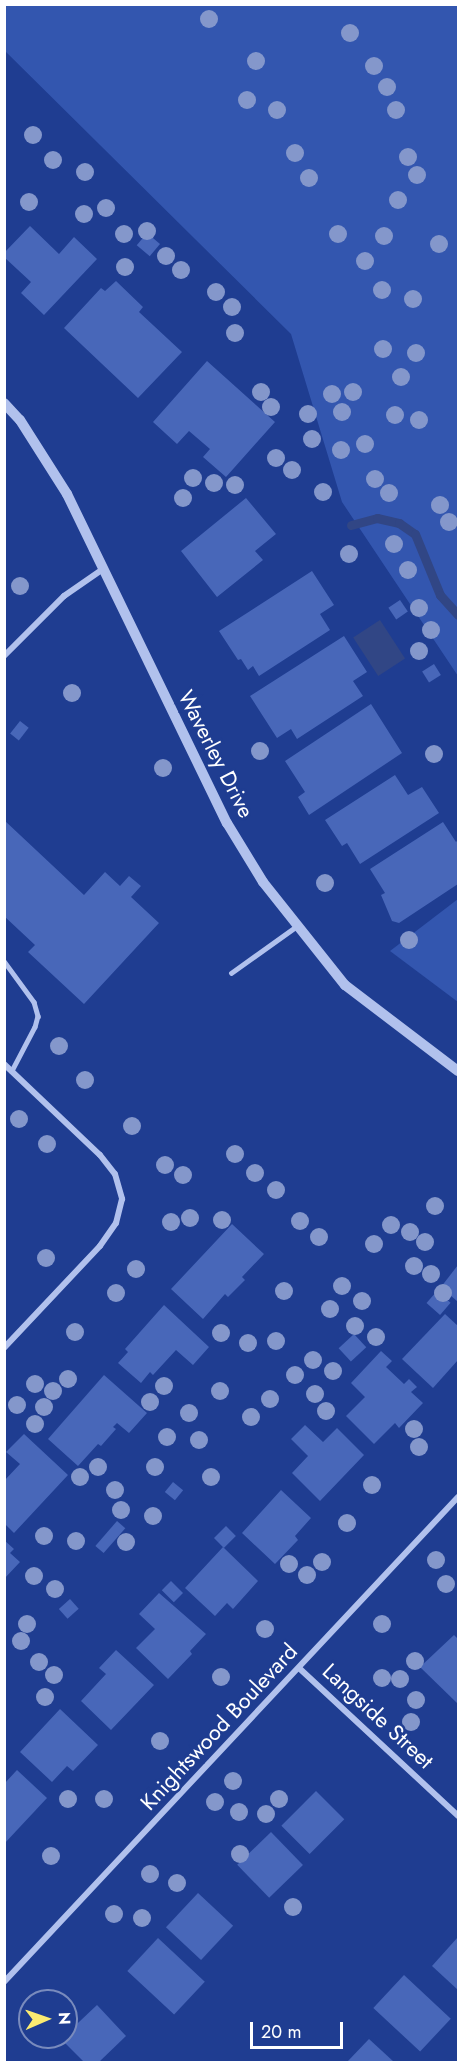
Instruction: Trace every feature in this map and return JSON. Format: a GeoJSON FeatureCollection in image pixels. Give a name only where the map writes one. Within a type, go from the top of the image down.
{"type":"FeatureCollection","features":[{"type":"Feature","properties":{"kind":"street","name":"Waverley Drive"},"geometry":{"type":"LineString","coordinates":[[4,403],[20,420],[56,475],[227,823],[263,882],[345,986],[459,1071]]}},
{"type":"Feature","properties":{"kind":"street"},"geometry":{"type":"LineString","coordinates":[[4,656],[64,596],[103,569]]}},
{"type":"Feature","properties":{"kind":"street"},"geometry":{"type":"LineString","coordinates":[[4,1064],[100,1155],[115,1174],[122,1199],[116,1223],[100,1246],[4,1348]]}},
{"type":"Feature","properties":{"kind":"street","name":"Knightswood Boulevard"},"geometry":{"type":"LineString","coordinates":[[4,1982],[459,1497]]}},
{"type":"Feature","properties":{"kind":"street","name":"Langside Street"},"geometry":{"type":"LineString","coordinates":[[299,1668],[459,1815]]}},
{"type":"Feature","properties":{"kind":"lane"},"geometry":{"type":"LineString","coordinates":[[231,973],[297,926]]}},
{"type":"Feature","properties":{"kind":"lane"},"geometry":{"type":"LineString","coordinates":[[4,961],[34,1002],[38,1016],[12,1071]]}},
{"type":"Feature","properties":{"kind":"shaded area"},"geometry":{"type":"Polygon","coordinates":[[[4,5],[458,5],[458,676],[342,502],[291,334],[5,51],[4,5]]]}},
{"type":"Feature","properties":{"kind":"shaded area"},"geometry":{"type":"Polygon","coordinates":[[[380,620],[405,659],[378,676],[353,637],[380,620]]]}},
{"type":"Feature","properties":{"kind":"shaded area"},"geometry":{"type":"Polygon","coordinates":[[[458,899],[458,1002],[390,951],[458,899]]]}},
{"type":"Feature","properties":{"kind":"building"},"geometry":{"type":"Polygon","coordinates":[[[30,226],[59,254],[74,237],[97,259],[44,315],[21,293],[31,282],[4,257],[4,253],[30,226]]]}},
{"type":"Feature","properties":{"kind":"building"},"geometry":{"type":"Polygon","coordinates":[[[147,233],[160,244],[150,256],[137,245],[147,233]]]}},
{"type":"Feature","properties":{"kind":"building"},"geometry":{"type":"Polygon","coordinates":[[[116,281],[143,307],[139,312],[182,352],[138,398],[64,328],[101,288],[105,291],[116,281]]]}},
{"type":"Feature","properties":{"kind":"building"},"geometry":{"type":"Polygon","coordinates":[[[207,361],[275,422],[226,477],[203,457],[210,449],[189,431],[177,444],[153,422],[207,361]]]}},
{"type":"Feature","properties":{"kind":"building"},"geometry":{"type":"Polygon","coordinates":[[[246,498],[276,534],[255,551],[263,560],[217,597],[181,551],[246,498]]]}},
{"type":"Feature","properties":{"kind":"building"},"geometry":{"type":"Polygon","coordinates":[[[312,571],[334,605],[320,614],[330,630],[259,676],[253,666],[248,670],[241,659],[238,660],[219,631],[312,571]]]}},
{"type":"Feature","properties":{"kind":"building"},"geometry":{"type":"Polygon","coordinates":[[[400,600],[408,612],[396,619],[388,608],[400,600]]]}},
{"type":"Feature","properties":{"kind":"building"},"geometry":{"type":"Polygon","coordinates":[[[344,636],[367,672],[353,681],[363,696],[297,739],[291,729],[277,738],[250,696],[344,636]]]}},
{"type":"Feature","properties":{"kind":"building"},"geometry":{"type":"Polygon","coordinates":[[[434,664],[441,675],[429,682],[422,671],[434,664]]]}},
{"type":"Feature","properties":{"kind":"building"},"geometry":{"type":"Polygon","coordinates":[[[371,704],[402,753],[309,815],[298,797],[305,792],[285,761],[371,704]]]}},
{"type":"Feature","properties":{"kind":"building"},"geometry":{"type":"Polygon","coordinates":[[[20,721],[29,728],[19,740],[10,734],[20,721]]]}},
{"type":"Feature","properties":{"kind":"building"},"geometry":{"type":"Polygon","coordinates":[[[395,775],[408,795],[422,787],[439,813],[360,864],[347,843],[342,846],[325,820],[395,775]]]}},
{"type":"Feature","properties":{"kind":"building"},"geometry":{"type":"Polygon","coordinates":[[[4,820],[84,895],[105,872],[120,886],[129,876],[141,886],[131,897],[159,923],[84,1004],[28,952],[35,945],[4,916],[4,820]]]}},
{"type":"Feature","properties":{"kind":"building"},"geometry":{"type":"Polygon","coordinates":[[[443,822],[456,842],[458,840],[458,884],[399,923],[392,921],[381,895],[385,893],[370,869],[443,822]]]}},
{"type":"Feature","properties":{"kind":"building"},"geometry":{"type":"Polygon","coordinates":[[[232,1224],[264,1254],[242,1277],[245,1280],[228,1297],[225,1294],[203,1319],[171,1289],[232,1224]]]}},
{"type":"Feature","properties":{"kind":"building"},"geometry":{"type":"Polygon","coordinates":[[[458,1265],[458,1302],[441,1287],[458,1265]]]}},
{"type":"Feature","properties":{"kind":"building"},"geometry":{"type":"Polygon","coordinates":[[[437,1291],[451,1303],[440,1315],[427,1303],[437,1291]]]}},
{"type":"Feature","properties":{"kind":"building"},"geometry":{"type":"Polygon","coordinates":[[[164,1305],[209,1347],[193,1365],[176,1350],[153,1375],[150,1372],[141,1383],[118,1363],[128,1352],[125,1349],[164,1305]]]}},
{"type":"Feature","properties":{"kind":"building"},"geometry":{"type":"Polygon","coordinates":[[[445,1314],[458,1326],[458,1360],[433,1388],[402,1359],[445,1314]]]}},
{"type":"Feature","properties":{"kind":"building"},"geometry":{"type":"Polygon","coordinates":[[[354,1334],[366,1347],[351,1361],[339,1348],[354,1334]]]}},
{"type":"Feature","properties":{"kind":"building"},"geometry":{"type":"Polygon","coordinates":[[[381,1351],[392,1361],[386,1367],[404,1384],[409,1379],[417,1387],[411,1392],[423,1403],[399,1428],[395,1423],[374,1444],[346,1416],[365,1397],[351,1383],[381,1351]]]}},
{"type":"Feature","properties":{"kind":"building"},"geometry":{"type":"Polygon","coordinates":[[[104,1375],[147,1413],[129,1433],[117,1423],[113,1427],[116,1429],[101,1446],[98,1444],[78,1466],[48,1439],[104,1375]]]}},
{"type":"Feature","properties":{"kind":"building"},"geometry":{"type":"Polygon","coordinates":[[[305,1425],[323,1442],[337,1428],[364,1455],[320,1501],[292,1473],[308,1456],[291,1439],[305,1425]]]}},
{"type":"Feature","properties":{"kind":"building"},"geometry":{"type":"Polygon","coordinates":[[[24,1434],[68,1475],[14,1533],[4,1523],[4,1481],[20,1464],[6,1452],[24,1434]]]}},
{"type":"Feature","properties":{"kind":"building"},"geometry":{"type":"Polygon","coordinates":[[[173,1482],[183,1490],[175,1500],[165,1492],[173,1482]]]}},
{"type":"Feature","properties":{"kind":"building"},"geometry":{"type":"Polygon","coordinates":[[[281,1490],[311,1518],[295,1536],[298,1540],[275,1564],[242,1533],[281,1490]]]}},
{"type":"Feature","properties":{"kind":"building"},"geometry":{"type":"Polygon","coordinates":[[[117,1521],[125,1528],[104,1553],[95,1546],[117,1521]]]}},
{"type":"Feature","properties":{"kind":"building"},"geometry":{"type":"Polygon","coordinates":[[[226,1526],[236,1536],[224,1548],[214,1538],[226,1526]]]}},
{"type":"Feature","properties":{"kind":"building"},"geometry":{"type":"Polygon","coordinates":[[[4,1540],[14,1549],[10,1553],[20,1562],[4,1579],[4,1540]]]}},
{"type":"Feature","properties":{"kind":"building"},"geometry":{"type":"Polygon","coordinates":[[[223,1547],[258,1581],[233,1609],[227,1603],[215,1616],[185,1588],[223,1547]]]}},
{"type":"Feature","properties":{"kind":"building"},"geometry":{"type":"Polygon","coordinates":[[[171,1581],[183,1593],[174,1602],[162,1590],[171,1581]]]}},
{"type":"Feature","properties":{"kind":"building"},"geometry":{"type":"Polygon","coordinates":[[[159,1593],[206,1634],[190,1651],[192,1654],[168,1679],[136,1648],[155,1629],[139,1614],[159,1593]]]}},
{"type":"Feature","properties":{"kind":"building"},"geometry":{"type":"Polygon","coordinates":[[[70,1599],[79,1609],[68,1619],[59,1609],[70,1599]]]}},
{"type":"Feature","properties":{"kind":"building"},"geometry":{"type":"Polygon","coordinates":[[[454,1635],[458,1639],[458,1704],[420,1667],[454,1635]]]}},
{"type":"Feature","properties":{"kind":"building"},"geometry":{"type":"Polygon","coordinates":[[[116,1650],[154,1685],[111,1730],[81,1701],[106,1674],[99,1668],[116,1650]]]}},
{"type":"Feature","properties":{"kind":"building"},"geometry":{"type":"Polygon","coordinates":[[[60,1709],[98,1745],[73,1771],[67,1766],[52,1782],[20,1752],[60,1709]]]}},
{"type":"Feature","properties":{"kind":"building"},"geometry":{"type":"Polygon","coordinates":[[[17,1770],[47,1798],[4,1844],[4,1784],[17,1770]]]}},
{"type":"Feature","properties":{"kind":"building"},"geometry":{"type":"Polygon","coordinates":[[[316,1791],[344,1819],[310,1854],[281,1826],[316,1791]]]}},
{"type":"Feature","properties":{"kind":"building"},"geometry":{"type":"Polygon","coordinates":[[[271,1832],[303,1865],[269,1898],[237,1865],[271,1832]]]}},
{"type":"Feature","properties":{"kind":"building"},"geometry":{"type":"Polygon","coordinates":[[[198,1893],[233,1926],[201,1960],[166,1927],[198,1893]]]}},
{"type":"Feature","properties":{"kind":"building"},"geometry":{"type":"Polygon","coordinates":[[[458,1937],[458,1990],[432,1966],[458,1937]]]}},
{"type":"Feature","properties":{"kind":"building"},"geometry":{"type":"Polygon","coordinates":[[[158,1938],[205,1982],[174,2015],[127,1971],[158,1938]]]}},
{"type":"Feature","properties":{"kind":"building"},"geometry":{"type":"Polygon","coordinates":[[[404,1975],[451,2019],[420,2052],[373,2008],[404,1975]]]}},
{"type":"Feature","properties":{"kind":"building"},"geometry":{"type":"Polygon","coordinates":[[[97,2005],[126,2036],[99,2062],[84,2062],[71,2049],[78,2049],[78,2023],[97,2005]]]}},
{"type":"Feature","properties":{"kind":"building"},"geometry":{"type":"Polygon","coordinates":[[[369,2039],[394,2062],[347,2062],[369,2039]]]}},
{"type":"Feature","properties":{"kind":"waterway"},"geometry":{"type":"LineString","coordinates":[[351,525],[377,518],[399,523],[415,534],[440,595],[458,615]]}}]}
